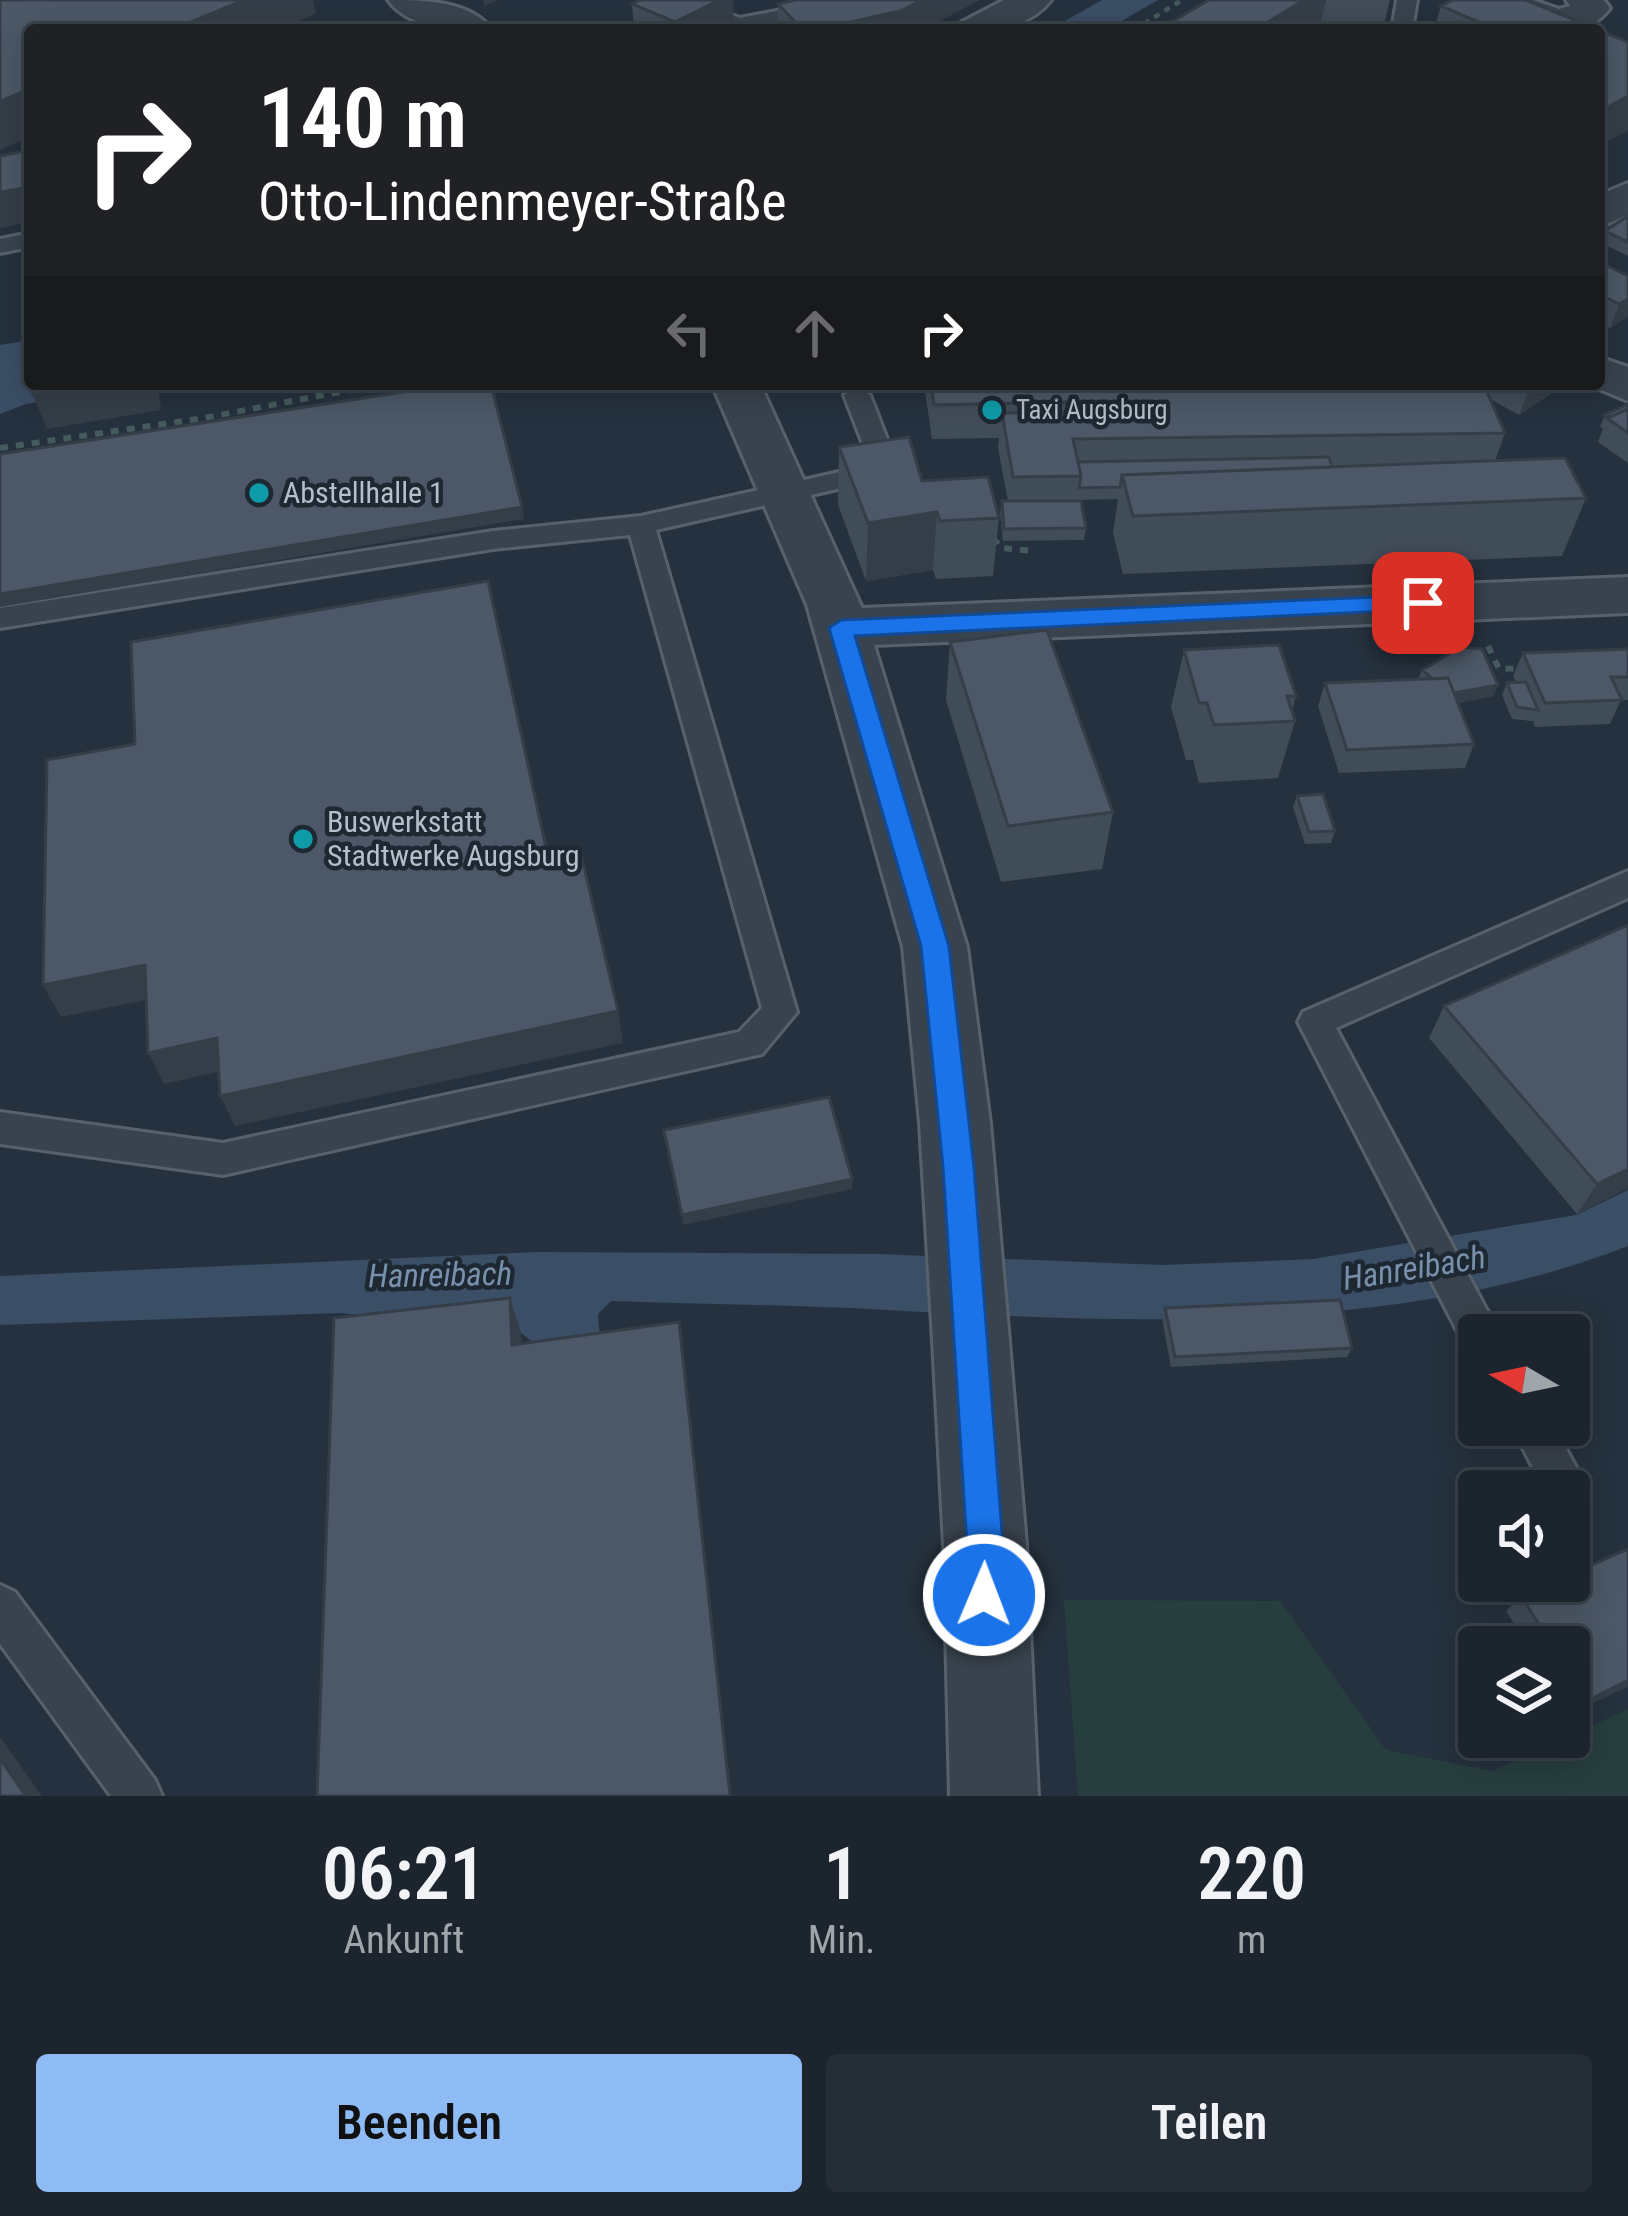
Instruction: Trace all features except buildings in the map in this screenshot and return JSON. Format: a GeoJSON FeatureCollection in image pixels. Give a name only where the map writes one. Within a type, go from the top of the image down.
{"type":"FeatureCollection","features":[{"type":"Feature","properties":{"kind":"street"},"geometry":{"type":"LineString","coordinates":[[407,0],[459,24]]}},
{"type":"Feature","properties":{"kind":"street"},"geometry":{"type":"LineString","coordinates":[[987,24],[1032,0]]}},
{"type":"Feature","properties":{"kind":"street"},"geometry":{"type":"LineString","coordinates":[[1502,0],[1547,19],[1570,21],[1597,15]]}},
{"type":"Feature","properties":{"kind":"street"},"geometry":{"type":"LineString","coordinates":[[739,390],[841,628],[935,946],[955,1124],[974,1386],[994,1796]]}},
{"type":"Feature","properties":{"kind":"street"},"geometry":{"type":"LineString","coordinates":[[841,628],[1628,595]]}},
{"type":"Feature","properties":{"kind":"lane"},"geometry":{"type":"LineString","coordinates":[[673,0],[738,24],[831,9],[848,0]]}},
{"type":"Feature","properties":{"kind":"lane"},"geometry":{"type":"LineString","coordinates":[[0,618],[493,539],[641,525],[886,470],[857,395]]}},
{"type":"Feature","properties":{"kind":"lane"},"geometry":{"type":"LineString","coordinates":[[0,1129],[223,1159],[750,1044],[780,1012],[641,525]]}},
{"type":"Feature","properties":{"kind":"lane"},"geometry":{"type":"LineString","coordinates":[[1468,1314],[1315,1022],[1628,884]]}},
{"type":"Feature","properties":{"kind":"lane"},"geometry":{"type":"LineString","coordinates":[[0,1607],[140,1796]]}},
{"type":"Feature","properties":{"kind":"path"},"geometry":{"type":"LineString","coordinates":[[1144,24],[1182,0]]}},
{"type":"Feature","properties":{"kind":"path"},"geometry":{"type":"LineString","coordinates":[[1167,10],[1187,16]]}},
{"type":"Feature","properties":{"kind":"path"},"geometry":{"type":"LineString","coordinates":[[0,448],[204,418],[350,390]]}},
{"type":"Feature","properties":{"kind":"path"},"geometry":{"type":"LineString","coordinates":[[985,528],[1001,548],[1034,551]]}},
{"type":"Feature","properties":{"kind":"path"},"geometry":{"type":"LineString","coordinates":[[1467,602],[1499,669],[1541,668]]}},
{"type":"Feature","properties":{"kind":"green space"},"geometry":{"type":"Polygon","coordinates":[[[1064,1600],[1280,1601],[1386,1750],[1493,1771],[1521,1758],[1590,1758],[1590,1726],[1628,1709],[1628,1796],[1078,1796],[1064,1600]]]}},
{"type":"Feature","properties":{"kind":"water"},"geometry":{"type":"Polygon","coordinates":[[[1102,0],[1158,0],[1116,24],[1060,24],[1102,0]]]}},
{"type":"Feature","properties":{"kind":"water"},"geometry":{"type":"Polygon","coordinates":[[[24,364],[24,390],[114,390],[26,404],[0,414],[0,368],[24,364]]]}},
{"type":"Feature","properties":{"kind":"water","name":"Hanreibach"},"geometry":{"type":"Polygon","coordinates":[[[1628,1190],[1628,1246],[1540,1275],[1449,1296],[1262,1317],[1072,1318],[611,1301],[598,1314],[602,1369],[537,1345],[521,1333],[340,1313],[0,1325],[0,1276],[537,1252],[880,1254],[1162,1265],[1313,1259],[1576,1215],[1628,1190]]]}},
{"type":"Feature","properties":{"kind":"waterway"},"geometry":{"type":"LineString","coordinates":[[0,358],[24,354]]}},
{"type":"Feature","properties":{"kind":"place","name":"Taxi Augsburg"},"geometry":{"type":"Point","coordinates":[992,410]}},
{"type":"Feature","properties":{"kind":"place","name":"Abstellhalle 1"},"geometry":{"type":"Point","coordinates":[259,493]}},
{"type":"Feature","properties":{"kind":"place","name":"Buswerkstatt Stadtwerke Augsburg"},"geometry":{"type":"Point","coordinates":[303,839]}},
{"type":"Feature","properties":{"kind":"route"},"geometry":{"type":"LineString","coordinates":[[984,1595],[985,1545],[955,1124],[935,946],[841,628],[1423,603]]}}]}
